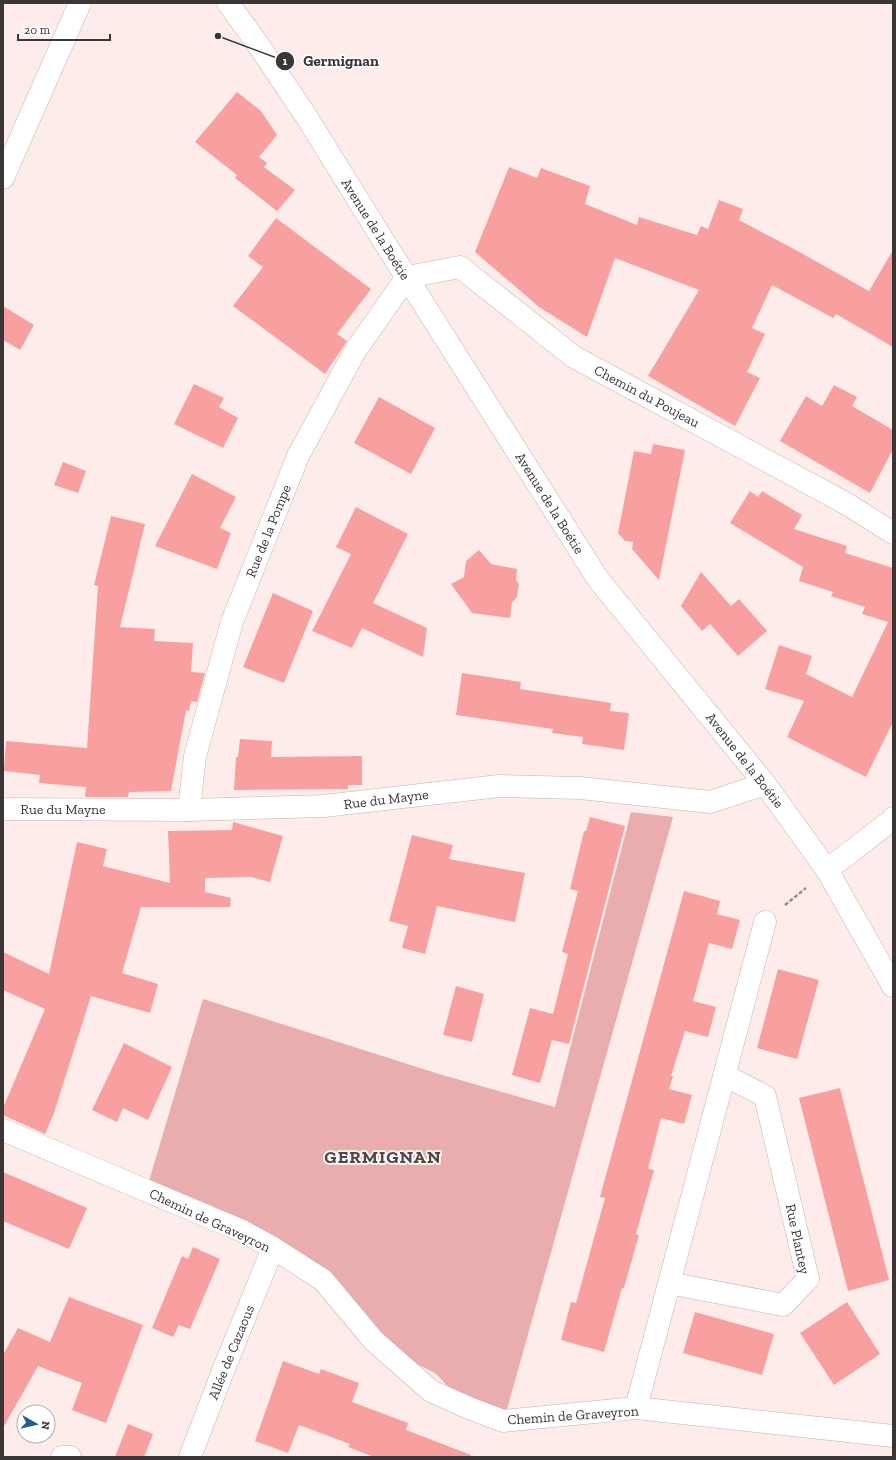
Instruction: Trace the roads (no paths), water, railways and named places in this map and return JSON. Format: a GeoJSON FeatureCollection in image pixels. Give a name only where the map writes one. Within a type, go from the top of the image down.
{"type":"FeatureCollection","features":[{"type":"Feature","properties":{"kind":"street"},"geometry":{"type":"LineString","coordinates":[[3,178],[80,3]]}},
{"type":"Feature","properties":{"kind":"street","name":"Avenue de la Boétie"},"geometry":{"type":"LineString","coordinates":[[228,3],[258,43],[306,116],[598,579],[765,784],[827,870],[893,986]]}},
{"type":"Feature","properties":{"kind":"street","name":"Chemin du Poujeau"},"geometry":{"type":"LineString","coordinates":[[407,277],[460,267],[574,357],[847,504],[893,533]]}},
{"type":"Feature","properties":{"kind":"street","name":"Rue de la Pompe"},"geometry":{"type":"LineString","coordinates":[[189,810],[195,756],[232,622],[298,456],[355,351],[407,277]]}},
{"type":"Feature","properties":{"kind":"street","name":"Rue du Mayne"},"geometry":{"type":"LineString","coordinates":[[3,809],[189,810],[324,806],[498,786],[580,788],[710,802],[765,784]]}},
{"type":"Feature","properties":{"kind":"street"},"geometry":{"type":"LineString","coordinates":[[827,870],[893,818]]}},
{"type":"Feature","properties":{"kind":"street"},"geometry":{"type":"LineString","coordinates":[[636,1408],[765,922]]}},
{"type":"Feature","properties":{"kind":"street","name":"Rue Plantey"},"geometry":{"type":"LineString","coordinates":[[669,1283],[783,1305],[808,1279],[765,1096],[724,1075]]}},
{"type":"Feature","properties":{"kind":"street","name":"Chemin de Graveyron"},"geometry":{"type":"LineString","coordinates":[[3,1130],[242,1231],[273,1248],[323,1280],[374,1341],[431,1391],[503,1421],[636,1408],[893,1436]]}},
{"type":"Feature","properties":{"kind":"street","name":"Allée de Cazaous"},"geometry":{"type":"LineString","coordinates":[[190,1457],[273,1248]]}},
{"type":"Feature","properties":{"kind":"street"},"geometry":{"type":"LineString","coordinates":[[62,1457],[70,1457]]}},
{"type":"Feature","properties":{"kind":"place","name":"Germignan"},"geometry":{"type":"Point","coordinates":[218,36]}},
{"type":"Feature","properties":{"kind":"district","name":"GERMIGNAN"},"geometry":{"type":"Point","coordinates":[383,1157]}}]}
